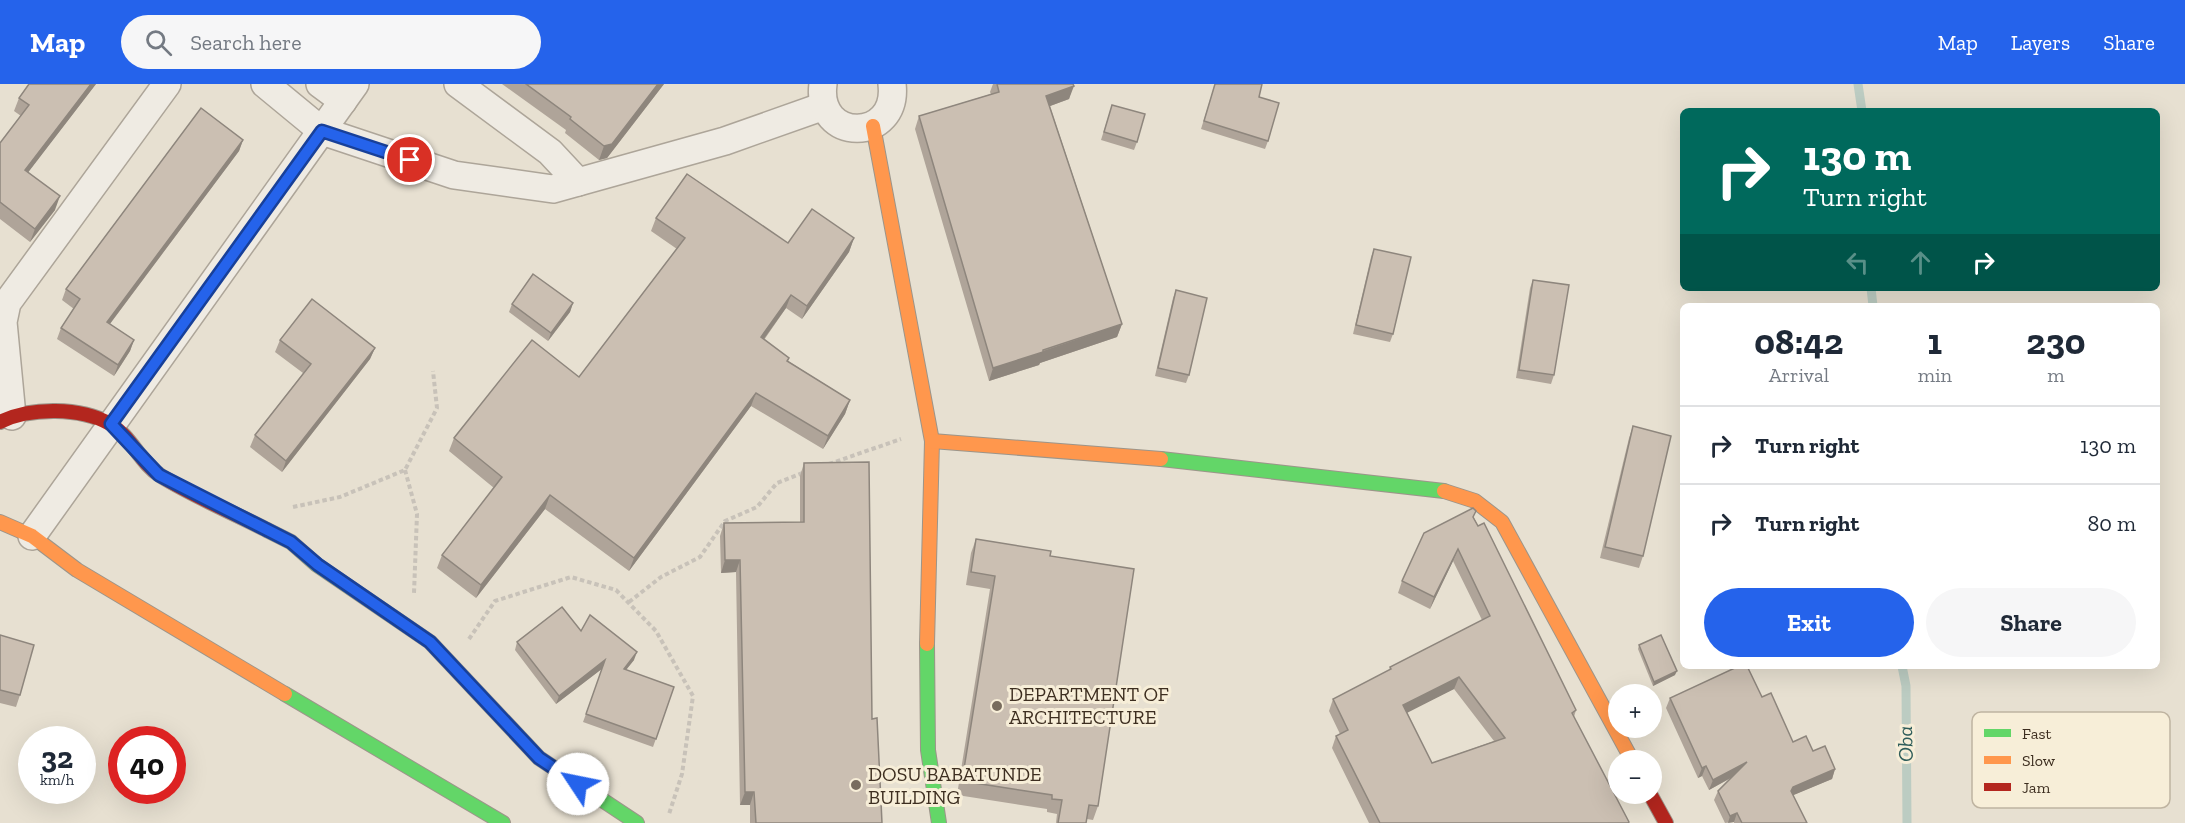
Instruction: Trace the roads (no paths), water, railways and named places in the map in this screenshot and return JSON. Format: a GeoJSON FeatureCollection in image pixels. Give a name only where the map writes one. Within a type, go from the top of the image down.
{"type":"FeatureCollection","features":[{"type":"Feature","properties":{"kind":"street"},"geometry":{"type":"LineString","coordinates":[[167,84],[7,303],[3,322],[6,419],[38,411],[73,412],[111,424],[159,475],[291,542],[318,565],[412,630],[445,658],[539,758],[637,823]]}},
{"type":"Feature","properties":{"kind":"street"},"geometry":{"type":"LineString","coordinates":[[265,84],[322,131],[454,175],[553,189],[725,141],[823,95],[830,116],[849,128],[873,126],[890,109],[892,84]]}},
{"type":"Feature","properties":{"kind":"street"},"geometry":{"type":"LineString","coordinates":[[32,536],[349,92],[320,84]]}},
{"type":"Feature","properties":{"kind":"street"},"geometry":{"type":"LineString","coordinates":[[458,84],[550,152],[578,182]]}},
{"type":"Feature","properties":{"kind":"street"},"geometry":{"type":"LineString","coordinates":[[873,126],[932,441],[927,615],[928,750],[939,823]]}},
{"type":"Feature","properties":{"kind":"street"},"geometry":{"type":"LineString","coordinates":[[932,441],[1173,460],[1442,491],[1475,501],[1502,522],[1627,750]]}},
{"type":"Feature","properties":{"kind":"street"},"geometry":{"type":"LineString","coordinates":[[0,522],[32,536],[76,570],[503,823]]}},
{"type":"Feature","properties":{"kind":"street"},"geometry":{"type":"LineString","coordinates":[[1656,804],[1666,823]]}},
{"type":"Feature","properties":{"kind":"waterway","name":"Oba"},"geometry":{"type":"LineString","coordinates":[[1858,84],[1862,108]]}},
{"type":"Feature","properties":{"kind":"waterway","name":"Oba"},"geometry":{"type":"LineString","coordinates":[[1871,291],[1873,303]]}},
{"type":"Feature","properties":{"kind":"waterway","name":"Oba"},"geometry":{"type":"LineString","coordinates":[[1903,669],[1906,686],[1907,823]]}},
{"type":"Feature","properties":{"kind":"place","name":"DEPARTMENT OF ARCHITECTURE"},"geometry":{"type":"Point","coordinates":[997,706]}},
{"type":"Feature","properties":{"kind":"place","name":"DOSU BABATUNDE BUILDING"},"geometry":{"type":"Point","coordinates":[856,785]}}]}
